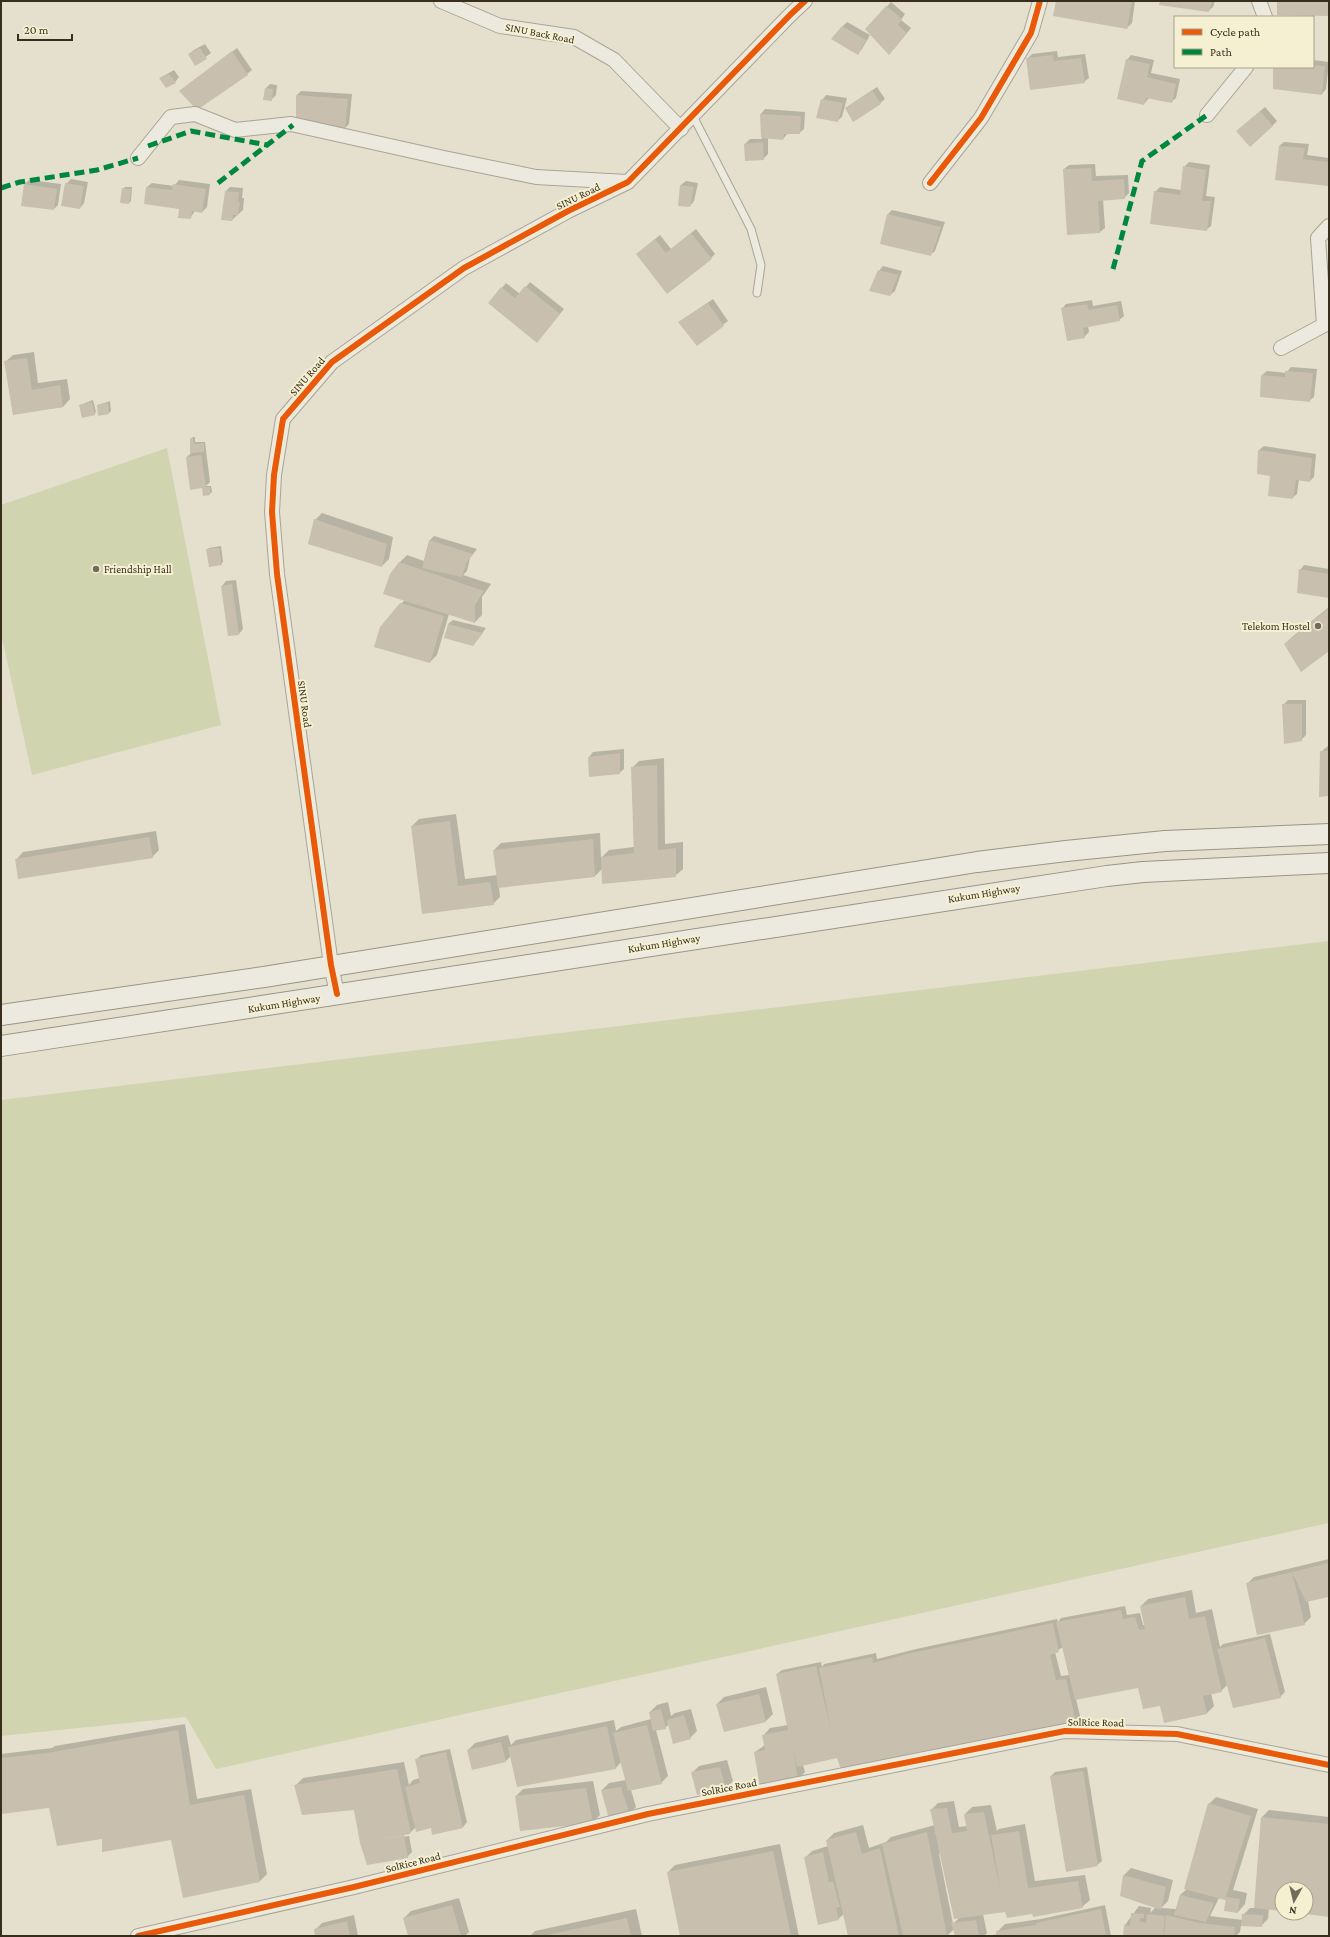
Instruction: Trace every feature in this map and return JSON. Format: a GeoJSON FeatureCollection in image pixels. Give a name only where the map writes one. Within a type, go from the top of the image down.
{"type":"FeatureCollection","features":[{"type":"Feature","properties":{"kind":"main road"},"geometry":{"type":"LineString","coordinates":[[1,1015],[256,978],[977,862],[1165,841],[1329,834]]}},
{"type":"Feature","properties":{"kind":"main road","name":"Kukum Highway"},"geometry":{"type":"LineString","coordinates":[[1,1046],[1107,876],[1143,872],[1329,863]]}},
{"type":"Feature","properties":{"kind":"street","name":"SINU Back Road"},"geometry":{"type":"LineString","coordinates":[[441,1],[500,26],[574,37],[614,60],[681,128]]}},
{"type":"Feature","properties":{"kind":"street","name":"SINU Road"},"geometry":{"type":"LineString","coordinates":[[337,994],[331,965],[276,574],[272,512],[274,475],[283,419],[332,362],[464,268],[568,211],[628,182],[790,14],[805,1]]}},
{"type":"Feature","properties":{"kind":"street"},"geometry":{"type":"LineString","coordinates":[[930,183],[981,118],[1031,33],[1040,1]]}},
{"type":"Feature","properties":{"kind":"street"},"geometry":{"type":"LineString","coordinates":[[1259,1],[1265,16]]}},
{"type":"Feature","properties":{"kind":"street"},"geometry":{"type":"LineString","coordinates":[[1207,115],[1245,68]]}},
{"type":"Feature","properties":{"kind":"street"},"geometry":{"type":"LineString","coordinates":[[138,158],[171,117],[195,114],[235,130],[291,124],[536,177],[628,182]]}},
{"type":"Feature","properties":{"kind":"street"},"geometry":{"type":"LineString","coordinates":[[1281,348],[1324,325],[1318,238],[1329,226]]}},
{"type":"Feature","properties":{"kind":"street","name":"SolRice Road"},"geometry":{"type":"LineString","coordinates":[[138,1936],[354,1886],[648,1814],[1065,1730],[1177,1734],[1329,1766]]}},
{"type":"Feature","properties":{"kind":"lane"},"geometry":{"type":"LineString","coordinates":[[693,116],[751,229],[761,264],[757,293]]}},
{"type":"Feature","properties":{"kind":"green space","name":"Friendship Hall"},"geometry":{"type":"Polygon","coordinates":[[[167,448],[221,725],[32,775],[1,633],[1,505],[167,448]]]}},
{"type":"Feature","properties":{"kind":"green space"},"geometry":{"type":"Polygon","coordinates":[[[1329,941],[1329,1523],[216,1769],[186,1717],[1,1736],[1,1100],[1329,941]]]}},
{"type":"Feature","properties":{"kind":"building"},"geometry":{"type":"Polygon","coordinates":[[[1056,1],[1132,1],[1127,29],[1053,16],[1056,1]]]}},
{"type":"Feature","properties":{"kind":"building"},"geometry":{"type":"Polygon","coordinates":[[[1160,1],[1212,1],[1209,12],[1159,5],[1160,1]]]}},
{"type":"Feature","properties":{"kind":"building"},"geometry":{"type":"Polygon","coordinates":[[[1277,1],[1329,1],[1329,16],[1277,15],[1277,1]]]}},
{"type":"Feature","properties":{"kind":"building"},"geometry":{"type":"Polygon","coordinates":[[[886,6],[902,19],[898,25],[907,33],[889,55],[865,29],[886,6]]]}},
{"type":"Feature","properties":{"kind":"building"},"geometry":{"type":"Polygon","coordinates":[[[842,26],[866,40],[858,55],[831,39],[842,26]]]}},
{"type":"Feature","properties":{"kind":"building"},"geometry":{"type":"Polygon","coordinates":[[[200,48],[207,59],[195,66],[188,54],[200,48]]]}},
{"type":"Feature","properties":{"kind":"building"},"geometry":{"type":"Polygon","coordinates":[[[232,51],[248,75],[197,110],[179,91],[232,51]]]}},
{"type":"Feature","properties":{"kind":"building"},"geometry":{"type":"Polygon","coordinates":[[[1053,55],[1054,61],[1081,58],[1085,83],[1030,90],[1026,58],[1053,55]]]}},
{"type":"Feature","properties":{"kind":"building"},"geometry":{"type":"Polygon","coordinates":[[[1126,59],[1150,64],[1147,77],[1176,84],[1172,103],[1146,98],[1144,105],[1117,99],[1126,59]]]}},
{"type":"Feature","properties":{"kind":"building"},"geometry":{"type":"Polygon","coordinates":[[[1314,65],[1325,66],[1322,95],[1273,89],[1273,68],[1314,68],[1314,65]]]}},
{"type":"Feature","properties":{"kind":"building"},"geometry":{"type":"Polygon","coordinates":[[[169,74],[176,83],[166,88],[159,78],[169,74]]]}},
{"type":"Feature","properties":{"kind":"building"},"geometry":{"type":"Polygon","coordinates":[[[265,88],[273,89],[272,101],[263,100],[265,88]]]}},
{"type":"Feature","properties":{"kind":"building"},"geometry":{"type":"Polygon","coordinates":[[[872,90],[881,104],[853,122],[845,108],[872,90]]]}},
{"type":"Feature","properties":{"kind":"building"},"geometry":{"type":"Polygon","coordinates":[[[296,95],[348,99],[345,130],[296,122],[296,95]]]}},
{"type":"Feature","properties":{"kind":"building"},"geometry":{"type":"Polygon","coordinates":[[[821,99],[843,103],[838,122],[816,118],[821,99]]]}},
{"type":"Feature","properties":{"kind":"building"},"geometry":{"type":"Polygon","coordinates":[[[1260,111],[1273,126],[1250,147],[1236,131],[1260,111]]]}},
{"type":"Feature","properties":{"kind":"building"},"geometry":{"type":"Polygon","coordinates":[[[760,114],[801,116],[800,134],[784,134],[783,140],[761,138],[760,114]]]}},
{"type":"Feature","properties":{"kind":"building"},"geometry":{"type":"Polygon","coordinates":[[[763,142],[764,160],[745,161],[744,144],[763,142]]]}},
{"type":"Feature","properties":{"kind":"building"},"geometry":{"type":"Polygon","coordinates":[[[1279,146],[1305,148],[1303,159],[1329,162],[1328,186],[1275,180],[1279,146]]]}},
{"type":"Feature","properties":{"kind":"building"},"geometry":{"type":"Polygon","coordinates":[[[1183,166],[1206,170],[1202,201],[1211,201],[1207,231],[1150,224],[1154,191],[1180,195],[1183,166]]]}},
{"type":"Feature","properties":{"kind":"building"},"geometry":{"type":"Polygon","coordinates":[[[1091,168],[1092,181],[1124,179],[1125,199],[1098,201],[1100,233],[1067,235],[1063,169],[1091,168]]]}},
{"type":"Feature","properties":{"kind":"building"},"geometry":{"type":"Polygon","coordinates":[[[65,183],[84,186],[80,209],[61,206],[65,183]]]}},
{"type":"Feature","properties":{"kind":"building"},"geometry":{"type":"Polygon","coordinates":[[[24,184],[57,189],[54,210],[21,206],[24,184]]]}},
{"type":"Feature","properties":{"kind":"building"},"geometry":{"type":"Polygon","coordinates":[[[173,184],[206,189],[202,213],[192,211],[191,219],[178,218],[179,209],[144,204],[146,187],[172,190],[173,184]]]}},
{"type":"Feature","properties":{"kind":"building"},"geometry":{"type":"Polygon","coordinates":[[[680,185],[694,187],[690,207],[678,206],[680,185]]]}},
{"type":"Feature","properties":{"kind":"building"},"geometry":{"type":"Polygon","coordinates":[[[122,188],[131,189],[129,204],[120,203],[122,188]]]}},
{"type":"Feature","properties":{"kind":"building"},"geometry":{"type":"Polygon","coordinates":[[[225,191],[239,192],[238,202],[240,202],[238,215],[233,215],[232,221],[221,220],[225,191]]]}},
{"type":"Feature","properties":{"kind":"building"},"geometry":{"type":"Polygon","coordinates":[[[887,214],[941,227],[931,256],[880,244],[887,214]]]}},
{"type":"Feature","properties":{"kind":"building"},"geometry":{"type":"Polygon","coordinates":[[[691,233],[712,259],[667,294],[636,254],[655,239],[666,253],[691,233]]]}},
{"type":"Feature","properties":{"kind":"building"},"geometry":{"type":"Polygon","coordinates":[[[878,270],[898,275],[890,296],[869,291],[878,270]]]}},
{"type":"Feature","properties":{"kind":"building"},"geometry":{"type":"Polygon","coordinates":[[[525,286],[560,314],[537,343],[488,303],[501,287],[515,298],[525,286]]]}},
{"type":"Feature","properties":{"kind":"building"},"geometry":{"type":"Polygon","coordinates":[[[708,303],[724,326],[697,346],[678,322],[708,303]]]}},
{"type":"Feature","properties":{"kind":"building"},"geometry":{"type":"Polygon","coordinates":[[[1087,304],[1089,310],[1117,305],[1120,321],[1083,328],[1085,338],[1067,341],[1061,308],[1087,304]]]}},
{"type":"Feature","properties":{"kind":"building"},"geometry":{"type":"Polygon","coordinates":[[[27,358],[32,390],[60,385],[63,407],[13,415],[4,361],[27,358]]]}},
{"type":"Feature","properties":{"kind":"building"},"geometry":{"type":"Polygon","coordinates":[[[1285,371],[1313,373],[1310,402],[1260,397],[1261,375],[1285,377],[1285,371]]]}},
{"type":"Feature","properties":{"kind":"building"},"geometry":{"type":"Polygon","coordinates":[[[92,402],[95,415],[82,418],[79,405],[92,402]]]}},
{"type":"Feature","properties":{"kind":"building"},"geometry":{"type":"Polygon","coordinates":[[[108,403],[109,414],[98,416],[97,405],[108,403]]]}},
{"type":"Feature","properties":{"kind":"building"},"geometry":{"type":"Polygon","coordinates":[[[190,438],[193,438],[194,444],[204,443],[204,452],[190,453],[190,438]]]}},
{"type":"Feature","properties":{"kind":"building"},"geometry":{"type":"Polygon","coordinates":[[[1258,450],[1312,458],[1310,482],[1296,480],[1293,499],[1268,496],[1270,476],[1257,474],[1258,450]]]}},
{"type":"Feature","properties":{"kind":"building"},"geometry":{"type":"Polygon","coordinates":[[[201,455],[206,487],[210,487],[210,495],[203,496],[202,488],[190,490],[186,457],[201,455]]]}},
{"type":"Feature","properties":{"kind":"building"},"geometry":{"type":"Polygon","coordinates":[[[314,519],[387,544],[382,567],[308,544],[314,519]]]}},
{"type":"Feature","properties":{"kind":"building"},"geometry":{"type":"Polygon","coordinates":[[[429,540],[473,554],[466,563],[462,577],[422,568],[429,540]]]}},
{"type":"Feature","properties":{"kind":"building"},"geometry":{"type":"Polygon","coordinates":[[[219,548],[222,565],[209,567],[206,549],[219,548]]]}},
{"type":"Feature","properties":{"kind":"building"},"geometry":{"type":"Polygon","coordinates":[[[399,562],[484,591],[475,605],[475,623],[383,594],[390,574],[399,562]]]}},
{"type":"Feature","properties":{"kind":"building"},"geometry":{"type":"Polygon","coordinates":[[[1299,569],[1329,574],[1329,598],[1297,593],[1299,569]]]}},
{"type":"Feature","properties":{"kind":"building"},"geometry":{"type":"Polygon","coordinates":[[[232,584],[239,635],[228,636],[221,586],[232,584]]]}},
{"type":"Feature","properties":{"kind":"building"},"geometry":{"type":"Polygon","coordinates":[[[400,603],[444,616],[430,663],[374,647],[380,627],[400,603]]]}},
{"type":"Feature","properties":{"kind":"building","name":"Telekom Hostel"},"geometry":{"type":"Polygon","coordinates":[[[1329,608],[1329,651],[1301,672],[1284,644],[1329,608]]]}},
{"type":"Feature","properties":{"kind":"building"},"geometry":{"type":"Polygon","coordinates":[[[448,624],[483,633],[473,646],[444,638],[448,624]]]}},
{"type":"Feature","properties":{"kind":"building"},"geometry":{"type":"Polygon","coordinates":[[[1282,704],[1302,704],[1302,741],[1284,744],[1282,704]]]}},
{"type":"Feature","properties":{"kind":"building"},"geometry":{"type":"Polygon","coordinates":[[[1320,751],[1329,751],[1329,796],[1319,797],[1320,751]]]}},
{"type":"Feature","properties":{"kind":"building"},"geometry":{"type":"Polygon","coordinates":[[[620,753],[620,774],[589,777],[588,757],[620,753]]]}},
{"type":"Feature","properties":{"kind":"building"},"geometry":{"type":"Polygon","coordinates":[[[657,765],[658,850],[676,848],[676,877],[602,884],[601,857],[634,853],[631,767],[657,765]]]}},
{"type":"Feature","properties":{"kind":"building"},"geometry":{"type":"Polygon","coordinates":[[[450,821],[458,886],[490,882],[494,905],[422,914],[411,826],[450,821]]]}},
{"type":"Feature","properties":{"kind":"building"},"geometry":{"type":"Polygon","coordinates":[[[149,837],[153,858],[18,879],[15,859],[149,837]]]}},
{"type":"Feature","properties":{"kind":"building"},"geometry":{"type":"Polygon","coordinates":[[[593,839],[595,877],[498,888],[493,850],[593,839]]]}},
{"type":"Feature","properties":{"kind":"building"},"geometry":{"type":"Polygon","coordinates":[[[1329,1563],[1329,1597],[1306,1602],[1292,1572],[1329,1563]]]}},
{"type":"Feature","properties":{"kind":"building"},"geometry":{"type":"Polygon","coordinates":[[[1292,1572],[1305,1625],[1257,1635],[1246,1583],[1292,1572]]]}},
{"type":"Feature","properties":{"kind":"building"},"geometry":{"type":"Polygon","coordinates":[[[1185,1597],[1189,1619],[1205,1616],[1222,1692],[1203,1696],[1207,1714],[1164,1723],[1160,1706],[1143,1709],[1138,1688],[1075,1700],[1056,1622],[1121,1610],[1123,1619],[1135,1617],[1139,1630],[1145,1629],[1140,1606],[1185,1597]]]}},
{"type":"Feature","properties":{"kind":"building"},"geometry":{"type":"Polygon","coordinates":[[[1053,1623],[1059,1652],[1050,1655],[1056,1680],[1066,1679],[1077,1726],[841,1770],[837,1758],[797,1767],[793,1749],[798,1780],[760,1787],[754,1752],[765,1750],[762,1735],[788,1730],[776,1674],[816,1666],[831,1730],[819,1668],[872,1657],[873,1663],[911,1653],[1053,1623]]]}},
{"type":"Feature","properties":{"kind":"building"},"geometry":{"type":"Polygon","coordinates":[[[1265,1638],[1281,1698],[1233,1708],[1217,1649],[1265,1638]]]}},
{"type":"Feature","properties":{"kind":"building"},"geometry":{"type":"Polygon","coordinates":[[[759,1694],[766,1722],[724,1732],[716,1704],[759,1694]]]}},
{"type":"Feature","properties":{"kind":"building"},"geometry":{"type":"Polygon","coordinates":[[[661,1709],[666,1729],[653,1731],[649,1712],[661,1709]]]}},
{"type":"Feature","properties":{"kind":"building"},"geometry":{"type":"Polygon","coordinates":[[[684,1715],[691,1739],[673,1744],[667,1720],[684,1715]]]}},
{"type":"Feature","properties":{"kind":"building"},"geometry":{"type":"Polygon","coordinates":[[[647,1725],[662,1784],[628,1791],[613,1733],[647,1725]]]}},
{"type":"Feature","properties":{"kind":"building"},"geometry":{"type":"Polygon","coordinates":[[[607,1726],[616,1769],[517,1787],[508,1747],[607,1726]]]}},
{"type":"Feature","properties":{"kind":"building"},"geometry":{"type":"Polygon","coordinates":[[[178,1730],[190,1805],[244,1795],[260,1882],[183,1898],[171,1840],[102,1852],[102,1839],[57,1846],[49,1808],[1,1814],[1,1758],[47,1753],[178,1730]]]}},
{"type":"Feature","properties":{"kind":"building"},"geometry":{"type":"Polygon","coordinates":[[[501,1742],[506,1762],[472,1770],[467,1750],[501,1742]]]}},
{"type":"Feature","properties":{"kind":"building"},"geometry":{"type":"Polygon","coordinates":[[[446,1752],[463,1828],[432,1835],[431,1828],[416,1832],[405,1787],[420,1783],[415,1759],[446,1752]]]}},
{"type":"Feature","properties":{"kind":"building"},"geometry":{"type":"Polygon","coordinates":[[[720,1767],[726,1789],[697,1795],[691,1772],[720,1767]]]}},
{"type":"Feature","properties":{"kind":"building"},"geometry":{"type":"Polygon","coordinates":[[[397,1769],[411,1833],[380,1839],[404,1835],[408,1858],[367,1865],[360,1843],[354,1810],[302,1815],[294,1785],[397,1769]]]}},
{"type":"Feature","properties":{"kind":"building"},"geometry":{"type":"Polygon","coordinates":[[[1083,1771],[1098,1866],[1066,1872],[1050,1776],[1083,1771]]]}},
{"type":"Feature","properties":{"kind":"building"},"geometry":{"type":"Polygon","coordinates":[[[621,1787],[630,1815],[609,1819],[601,1790],[621,1787]]]}},
{"type":"Feature","properties":{"kind":"building"},"geometry":{"type":"Polygon","coordinates":[[[586,1788],[593,1823],[520,1831],[515,1796],[586,1788]]]}},
{"type":"Feature","properties":{"kind":"building"},"geometry":{"type":"Polygon","coordinates":[[[1208,1803],[1251,1816],[1225,1900],[1184,1889],[1208,1803]]]}},
{"type":"Feature","properties":{"kind":"building"},"geometry":{"type":"Polygon","coordinates":[[[947,1808],[952,1833],[967,1831],[964,1814],[984,1812],[1001,1893],[991,1835],[1019,1831],[1028,1888],[1078,1881],[1083,1908],[1033,1917],[1032,1914],[1007,1918],[1005,1912],[954,1919],[930,1809],[947,1808]]]}},
{"type":"Feature","properties":{"kind":"building"},"geometry":{"type":"Polygon","coordinates":[[[1261,1817],[1329,1824],[1329,1917],[1314,1915],[1314,1881],[1274,1881],[1274,1910],[1254,1908],[1261,1817]]]}},
{"type":"Feature","properties":{"kind":"building"},"geometry":{"type":"Polygon","coordinates":[[[856,1832],[862,1854],[880,1848],[899,1936],[848,1936],[826,1840],[856,1832]]]}},
{"type":"Feature","properties":{"kind":"building"},"geometry":{"type":"Polygon","coordinates":[[[927,1832],[947,1936],[903,1936],[882,1844],[927,1832]]]}},
{"type":"Feature","properties":{"kind":"building"},"geometry":{"type":"Polygon","coordinates":[[[773,1851],[791,1936],[680,1936],[667,1872],[773,1851]]]}},
{"type":"Feature","properties":{"kind":"building"},"geometry":{"type":"Polygon","coordinates":[[[823,1852],[829,1882],[833,1881],[840,1907],[836,1908],[839,1920],[818,1925],[804,1857],[823,1852]]]}},
{"type":"Feature","properties":{"kind":"building"},"geometry":{"type":"Polygon","coordinates":[[[1123,1875],[1166,1887],[1161,1910],[1120,1896],[1123,1875]]]}},
{"type":"Feature","properties":{"kind":"building"},"geometry":{"type":"Polygon","coordinates":[[[1180,1895],[1214,1903],[1206,1922],[1174,1915],[1180,1895]]]}},
{"type":"Feature","properties":{"kind":"building"},"geometry":{"type":"Polygon","coordinates":[[[1226,1897],[1240,1899],[1238,1913],[1224,1911],[1226,1897]]]}},
{"type":"Feature","properties":{"kind":"building"},"geometry":{"type":"Polygon","coordinates":[[[452,1905],[461,1936],[408,1936],[403,1918],[452,1905]]]}},
{"type":"Feature","properties":{"kind":"building"},"geometry":{"type":"Polygon","coordinates":[[[1101,1909],[1106,1936],[997,1936],[996,1931],[1036,1925],[1036,1923],[1101,1909]]]}},
{"type":"Feature","properties":{"kind":"building"},"geometry":{"type":"Polygon","coordinates":[[[1131,1913],[1144,1914],[1144,1918],[1140,1918],[1139,1921],[1146,1923],[1147,1914],[1165,1916],[1163,1936],[1123,1936],[1124,1925],[1130,1926],[1131,1913]]]}},
{"type":"Feature","properties":{"kind":"building"},"geometry":{"type":"Polygon","coordinates":[[[1242,1914],[1263,1915],[1262,1927],[1241,1926],[1242,1914]]]}},
{"type":"Feature","properties":{"kind":"building"},"geometry":{"type":"Polygon","coordinates":[[[1166,1915],[1200,1923],[1235,1927],[1234,1936],[1164,1936],[1166,1915]]]}},
{"type":"Feature","properties":{"kind":"building"},"geometry":{"type":"Polygon","coordinates":[[[627,1918],[631,1936],[546,1936],[546,1935],[627,1918]]]}},
{"type":"Feature","properties":{"kind":"building"},"geometry":{"type":"Polygon","coordinates":[[[976,1920],[979,1936],[955,1936],[951,1923],[976,1920]]]}},
{"type":"Feature","properties":{"kind":"building"},"geometry":{"type":"Polygon","coordinates":[[[347,1921],[350,1936],[315,1936],[314,1929],[347,1921]]]}},
{"type":"Feature","properties":{"kind":"marked path"},"geometry":{"type":"LineString","coordinates":[[1113,269],[1142,161],[1207,115]]}},
{"type":"Feature","properties":{"kind":"marked path"},"geometry":{"type":"LineString","coordinates":[[218,183],[293,125]]}},
{"type":"Feature","properties":{"kind":"marked path"},"geometry":{"type":"LineString","coordinates":[[148,146],[191,131],[267,145]]}},
{"type":"Feature","properties":{"kind":"marked path"},"geometry":{"type":"LineString","coordinates":[[1,188],[20,182],[97,170],[138,158]]}},
{"type":"Feature","properties":{"kind":"cycle path"},"geometry":{"type":"LineString","coordinates":[[337,994],[331,965],[277,574],[272,512],[274,475],[283,419],[332,362],[464,268],[568,211],[628,182],[805,1]]}},
{"type":"Feature","properties":{"kind":"cycle path"},"geometry":{"type":"LineString","coordinates":[[930,183],[981,118],[1031,33],[1040,1]]}},
{"type":"Feature","properties":{"kind":"cycle path"},"geometry":{"type":"LineString","coordinates":[[138,1936],[354,1887],[648,1814],[1065,1731],[1177,1734],[1329,1765]]}},
{"type":"Feature","properties":{"kind":"place","name":"Friendship Hall"},"geometry":{"type":"Point","coordinates":[96,569]}},
{"type":"Feature","properties":{"kind":"place","name":"Telekom Hostel"},"geometry":{"type":"Point","coordinates":[1318,626]}}]}
